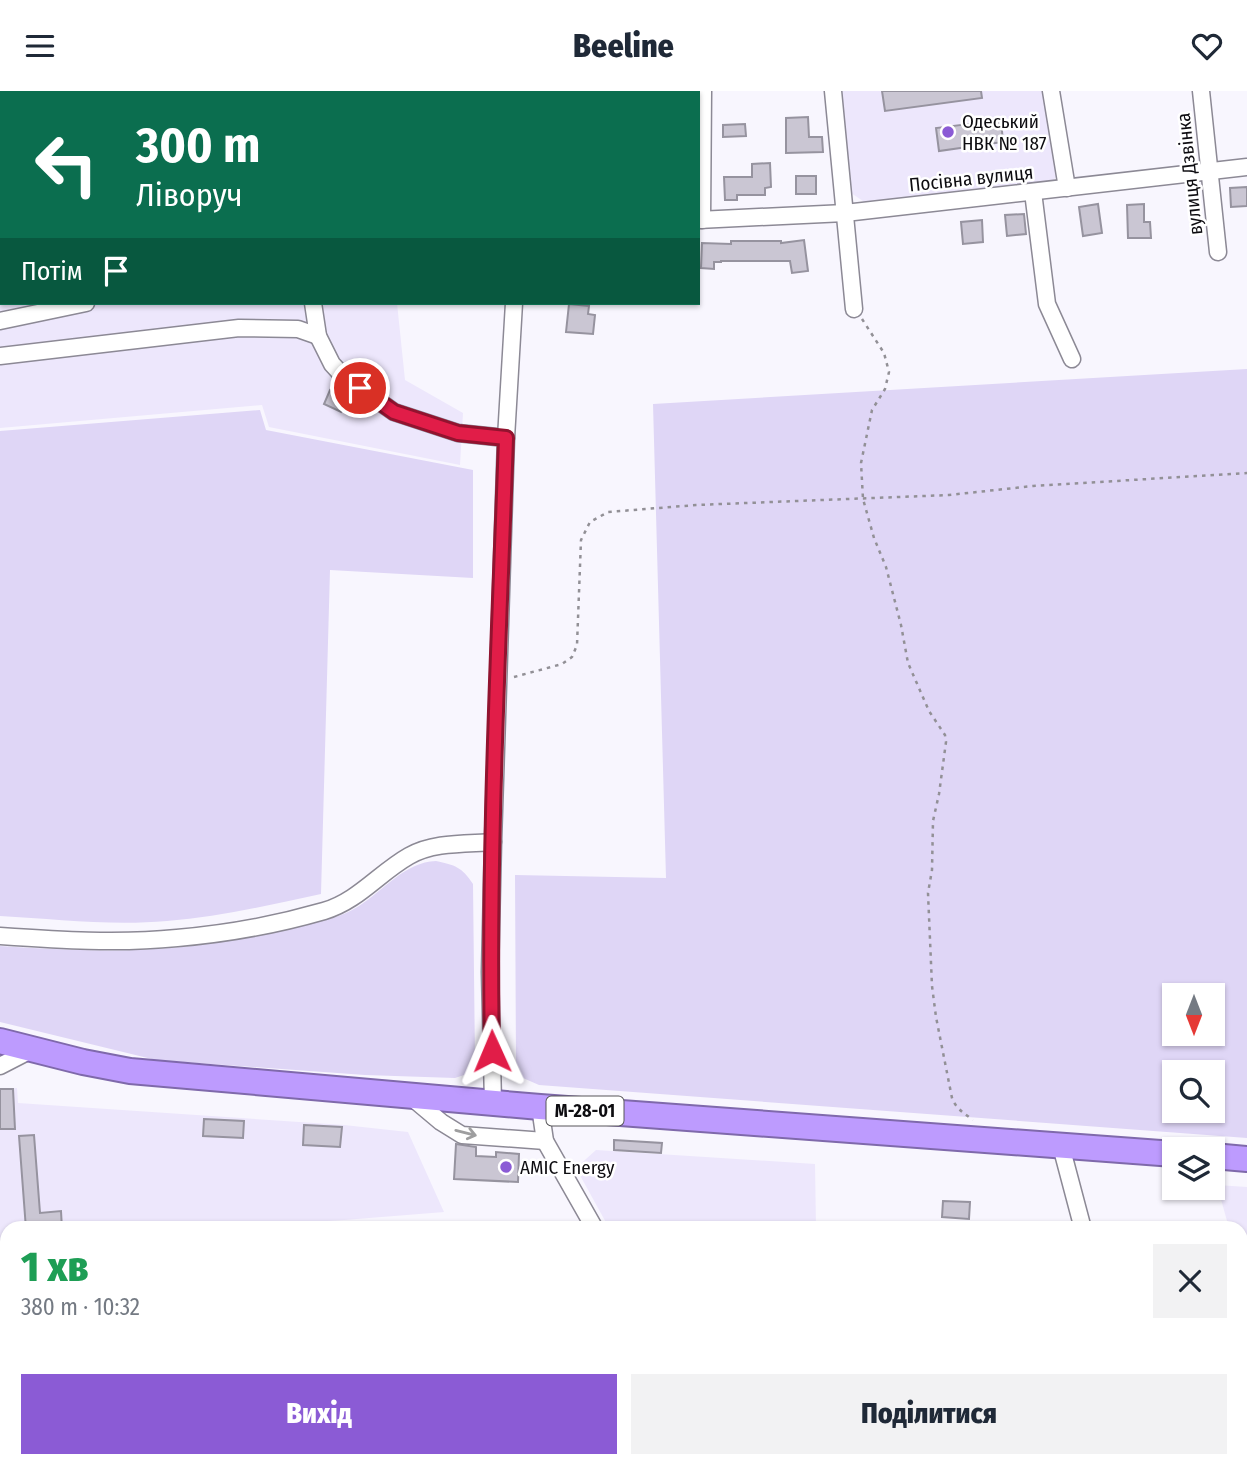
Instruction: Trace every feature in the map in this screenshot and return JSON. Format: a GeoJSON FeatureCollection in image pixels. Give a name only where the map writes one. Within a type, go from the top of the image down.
{"type":"FeatureCollection","features":[{"type":"Feature","properties":{"kind":"highway","name":"М-28-01"},"geometry":{"type":"LineString","coordinates":[[0,1041],[130,1071],[540,1107],[1162,1153]]}},
{"type":"Feature","properties":{"kind":"highway"},"geometry":{"type":"LineString","coordinates":[[1225,1157],[1247,1159]]}},
{"type":"Feature","properties":{"kind":"street"},"geometry":{"type":"LineString","coordinates":[[700,220],[703,91]]}},
{"type":"Feature","properties":{"kind":"street"},"geometry":{"type":"LineString","coordinates":[[833,91],[854,309]]}},
{"type":"Feature","properties":{"kind":"street"},"geometry":{"type":"LineString","coordinates":[[1051,91],[1067,188]]}},
{"type":"Feature","properties":{"kind":"street","name":"вулиця Дзвінка"},"geometry":{"type":"LineString","coordinates":[[1201,91],[1218,253]]}},
{"type":"Feature","properties":{"kind":"street","name":"Посівна вулиця"},"geometry":{"type":"LineString","coordinates":[[700,220],[845,213],[1247,167]]}},
{"type":"Feature","properties":{"kind":"street"},"geometry":{"type":"LineString","coordinates":[[1033,192],[1047,304],[1072,359]]}},
{"type":"Feature","properties":{"kind":"street"},"geometry":{"type":"LineString","coordinates":[[0,321],[76,305]]}},
{"type":"Feature","properties":{"kind":"street"},"geometry":{"type":"LineString","coordinates":[[313,305],[318,336],[332,363],[343,376],[394,412],[458,433],[506,438]]}},
{"type":"Feature","properties":{"kind":"street"},"geometry":{"type":"LineString","coordinates":[[493,1103],[490,972],[493,842],[509,359],[514,305]]}},
{"type":"Feature","properties":{"kind":"street"},"geometry":{"type":"LineString","coordinates":[[0,356],[239,328],[298,330],[318,336]]}},
{"type":"Feature","properties":{"kind":"street"},"geometry":{"type":"LineString","coordinates":[[0,936],[120,941],[177,938],[272,923],[345,903],[409,856],[421,851],[435,846],[493,842]]}},
{"type":"Feature","properties":{"kind":"street"},"geometry":{"type":"LineString","coordinates":[[0,1066],[33,1049]]}},
{"type":"Feature","properties":{"kind":"street"},"geometry":{"type":"LineString","coordinates":[[410,1096],[441,1122],[462,1135],[545,1141]]}},
{"type":"Feature","properties":{"kind":"street"},"geometry":{"type":"LineString","coordinates":[[540,1107],[545,1141],[590,1221]]}},
{"type":"Feature","properties":{"kind":"street"},"geometry":{"type":"LineString","coordinates":[[1061,1146],[1081,1221]]}},
{"type":"Feature","properties":{"kind":"path"},"geometry":{"type":"LineString","coordinates":[[854,309],[884,353],[889,372],[885,389],[872,410],[869,423],[861,463],[863,499],[874,538],[886,566],[908,663],[929,711],[946,735],[933,821],[932,870],[928,893],[932,986],[954,1105],[977,1124],[981,1139]]}},
{"type":"Feature","properties":{"kind":"path"},"geometry":{"type":"LineString","coordinates":[[498,681],[562,664],[572,657],[577,645],[581,540],[590,523],[608,512],[696,505],[949,495],[1033,486],[1247,473]]}},
{"type":"Feature","properties":{"kind":"shaded area","name":"Одеський НВК № 187"},"geometry":{"type":"Polygon","coordinates":[[[840,91],[1044,91],[1058,173],[1051,185],[866,203],[851,193],[840,91]]]}},
{"type":"Feature","properties":{"kind":"shaded area"},"geometry":{"type":"Polygon","coordinates":[[[0,305],[397,305],[405,380],[463,413],[460,465],[269,427],[262,405],[0,428],[0,305]]]}},
{"type":"Feature","properties":{"kind":"shaded area"},"geometry":{"type":"Polygon","coordinates":[[[1247,369],[1247,1138],[539,1085],[523,1078],[516,1064],[515,875],[666,878],[653,404],[1247,369]]]}},
{"type":"Feature","properties":{"kind":"shaded area"},"geometry":{"type":"Polygon","coordinates":[[[260,410],[266,430],[473,470],[473,578],[330,570],[321,894],[225,914],[167,921],[104,922],[0,916],[0,431],[260,410]]]}},
{"type":"Feature","properties":{"kind":"shaded area"},"geometry":{"type":"Polygon","coordinates":[[[436,861],[458,868],[473,884],[475,1061],[467,1074],[455,1078],[365,1075],[156,1060],[0,1022],[0,946],[136,950],[195,946],[245,938],[341,915],[359,906],[405,871],[436,861]]]}},
{"type":"Feature","properties":{"kind":"shaded area"},"geometry":{"type":"Polygon","coordinates":[[[17,1088],[18,1103],[344,1125],[408,1132],[444,1212],[327,1221],[0,1221],[0,1089],[17,1088]]]}},
{"type":"Feature","properties":{"kind":"shaded area"},"geometry":{"type":"Polygon","coordinates":[[[596,1150],[815,1164],[816,1221],[605,1221],[576,1168],[596,1150]]]}},
{"type":"Feature","properties":{"kind":"shaded area"},"geometry":{"type":"Polygon","coordinates":[[[1225,1186],[1247,1187],[1247,1221],[1227,1221],[1221,1200],[1225,1200],[1225,1186]]]}},
{"type":"Feature","properties":{"kind":"building"},"geometry":{"type":"Polygon","coordinates":[[[882,91],[981,91],[982,98],[885,111],[882,91]]]}},
{"type":"Feature","properties":{"kind":"building"},"geometry":{"type":"Polygon","coordinates":[[[808,117],[809,137],[822,137],[823,152],[786,153],[786,118],[808,117]]]}},
{"type":"Feature","properties":{"kind":"building"},"geometry":{"type":"Polygon","coordinates":[[[1001,120],[1003,142],[939,151],[936,128],[1001,120]]]}},
{"type":"Feature","properties":{"kind":"building"},"geometry":{"type":"Polygon","coordinates":[[[745,124],[746,136],[723,137],[723,125],[745,124]]]}},
{"type":"Feature","properties":{"kind":"building"},"geometry":{"type":"Polygon","coordinates":[[[770,163],[771,187],[765,188],[765,195],[737,195],[737,200],[725,200],[724,177],[752,177],[752,164],[770,163]]]}},
{"type":"Feature","properties":{"kind":"building"},"geometry":{"type":"Polygon","coordinates":[[[796,176],[816,176],[816,194],[796,194],[796,176]]]}},
{"type":"Feature","properties":{"kind":"building"},"geometry":{"type":"Polygon","coordinates":[[[1247,187],[1247,206],[1231,207],[1230,188],[1247,187]]]}},
{"type":"Feature","properties":{"kind":"building"},"geometry":{"type":"Polygon","coordinates":[[[1098,204],[1102,233],[1083,236],[1079,207],[1098,204]]]}},
{"type":"Feature","properties":{"kind":"building"},"geometry":{"type":"Polygon","coordinates":[[[1144,204],[1144,222],[1150,222],[1151,238],[1128,238],[1127,205],[1144,204]]]}},
{"type":"Feature","properties":{"kind":"building"},"geometry":{"type":"Polygon","coordinates":[[[1024,214],[1026,234],[1007,236],[1005,215],[1024,214]]]}},
{"type":"Feature","properties":{"kind":"building"},"geometry":{"type":"Polygon","coordinates":[[[982,220],[983,242],[963,244],[961,222],[982,220]]]}},
{"type":"Feature","properties":{"kind":"building"},"geometry":{"type":"Polygon","coordinates":[[[804,240],[808,271],[792,273],[790,261],[721,261],[714,262],[714,269],[701,268],[702,243],[781,243],[804,240]]]}},
{"type":"Feature","properties":{"kind":"building"},"geometry":{"type":"Polygon","coordinates":[[[569,305],[589,306],[588,314],[595,315],[593,334],[566,332],[569,305]]]}},
{"type":"Feature","properties":{"kind":"building"},"geometry":{"type":"Polygon","coordinates":[[[330,390],[347,397],[341,412],[324,404],[330,390]]]}},
{"type":"Feature","properties":{"kind":"building"},"geometry":{"type":"Polygon","coordinates":[[[0,1089],[13,1089],[15,1129],[0,1129],[0,1089]]]}},
{"type":"Feature","properties":{"kind":"building"},"geometry":{"type":"Polygon","coordinates":[[[204,1119],[244,1121],[243,1138],[203,1136],[204,1119]]]}},
{"type":"Feature","properties":{"kind":"building"},"geometry":{"type":"Polygon","coordinates":[[[304,1125],[342,1127],[340,1147],[303,1145],[304,1125]]]}},
{"type":"Feature","properties":{"kind":"building"},"geometry":{"type":"Polygon","coordinates":[[[34,1135],[40,1213],[61,1211],[62,1221],[25,1221],[19,1136],[34,1135]]]}},
{"type":"Feature","properties":{"kind":"building"},"geometry":{"type":"Polygon","coordinates":[[[614,1140],[662,1143],[661,1153],[614,1150],[614,1140]]]}},
{"type":"Feature","properties":{"kind":"building"},"geometry":{"type":"Polygon","coordinates":[[[456,1144],[476,1147],[476,1156],[496,1157],[496,1152],[519,1154],[518,1182],[454,1179],[456,1144]]]}},
{"type":"Feature","properties":{"kind":"building"},"geometry":{"type":"Polygon","coordinates":[[[943,1201],[970,1202],[969,1219],[942,1217],[943,1201]]]}},
{"type":"Feature","properties":{"kind":"place","name":"Одеський НВК № 187"},"geometry":{"type":"Point","coordinates":[948,132]}},
{"type":"Feature","properties":{"kind":"place","name":"AMIC Energy"},"geometry":{"type":"Point","coordinates":[506,1167]}},
{"type":"Feature","properties":{"kind":"route"},"geometry":{"type":"LineString","coordinates":[[360,388],[394,412],[458,433],[506,438],[490,972],[492,1051]]}}]}
